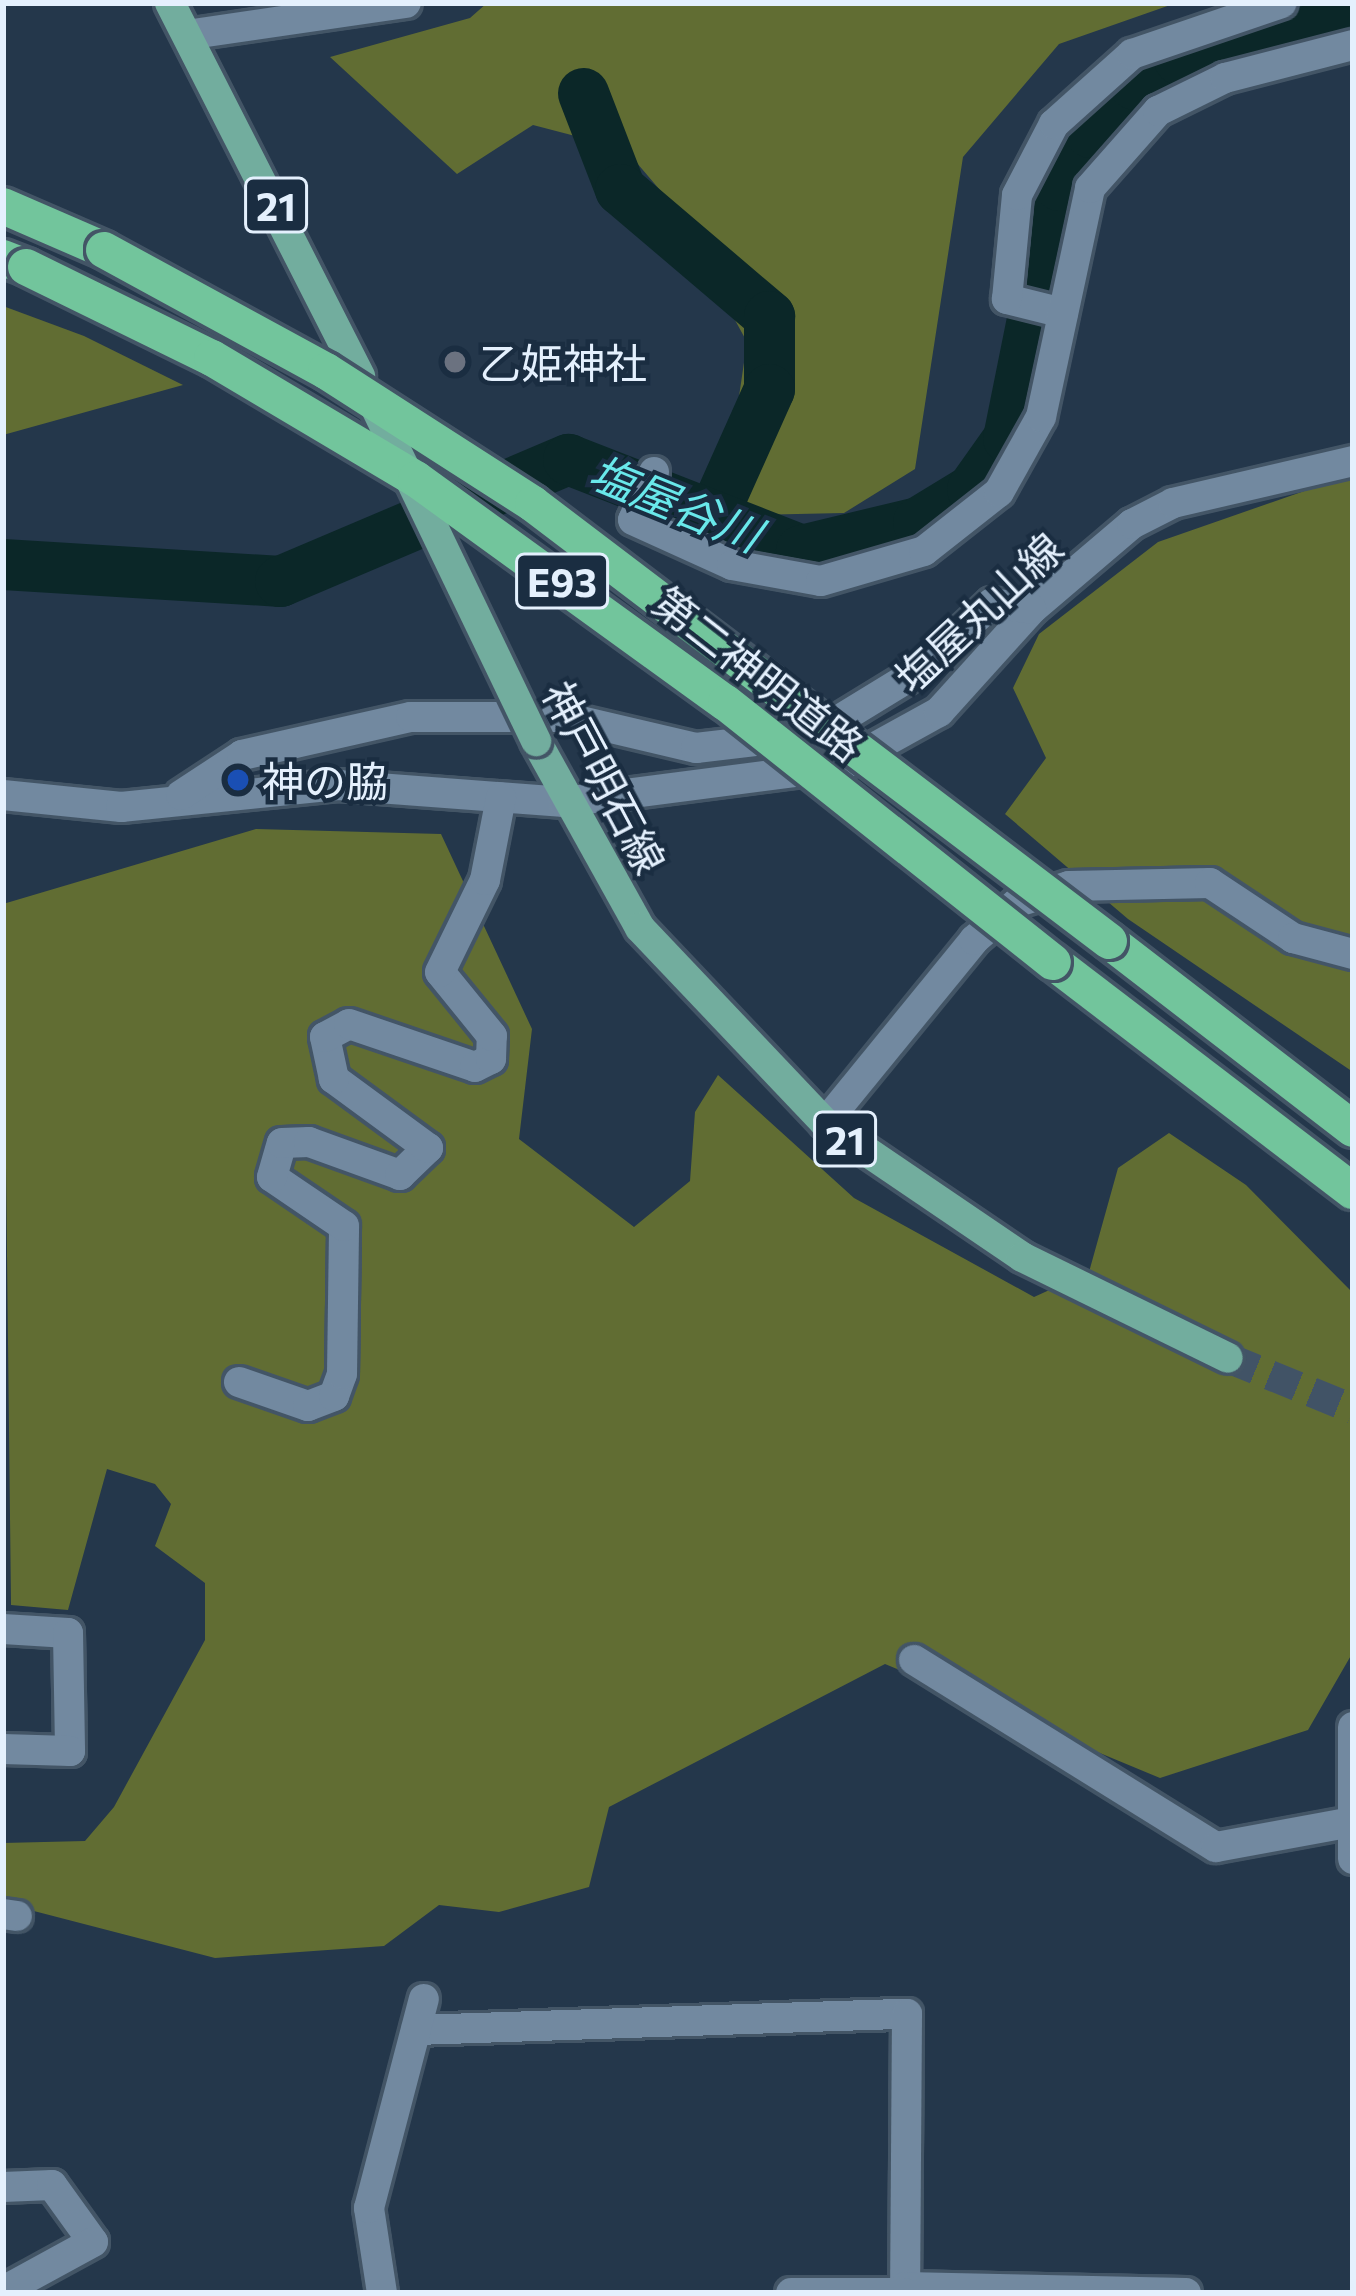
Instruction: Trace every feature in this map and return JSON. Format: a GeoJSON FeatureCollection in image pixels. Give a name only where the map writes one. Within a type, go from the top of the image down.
{"type":"FeatureCollection","features":[{"type":"Feature","properties":{"kind":"highway","name":"第二神明道路"},"geometry":{"type":"LineString","coordinates":[[3,206],[104,250],[326,370],[533,504],[1346,1122]]}},
{"type":"Feature","properties":{"kind":"highway","name":"第二神明道路"},"geometry":{"type":"LineString","coordinates":[[15,263],[212,358],[416,479],[727,703],[1053,962],[1353,1191]]}},
{"type":"Feature","properties":{"kind":"main road","name":"神戸明石線"},"geometry":{"type":"LineString","coordinates":[[170,3],[193,34],[564,802],[653,945],[825,1123],[1022,1257],[1228,1358]]}},
{"type":"Feature","properties":{"kind":"street"},"geometry":{"type":"LineString","coordinates":[[193,34],[406,3]]}},
{"type":"Feature","properties":{"kind":"street"},"geometry":{"type":"LineString","coordinates":[[1063,313],[1007,299],[1017,195],[1054,124],[1132,54],[1282,3]]}},
{"type":"Feature","properties":{"kind":"street"},"geometry":{"type":"LineString","coordinates":[[654,472],[633,520],[732,566],[821,581],[924,551],[999,492],[1041,417],[1090,188],[1158,111],[1225,78],[1353,45]]}},
{"type":"Feature","properties":{"kind":"street","name":"塩屋丸山線"},"geometry":{"type":"LineString","coordinates":[[3,795],[121,807],[180,796],[338,785],[564,802],[841,766],[939,712],[1032,609],[1173,503],[1353,461]]}},
{"type":"Feature","properties":{"kind":"street"},"geometry":{"type":"LineString","coordinates":[[180,796],[242,755],[411,717],[565,717],[697,748],[816,734],[922,669],[992,603],[1032,609]]}},
{"type":"Feature","properties":{"kind":"street"},"geometry":{"type":"LineString","coordinates":[[239,1382],[308,1406],[334,1396],[342,1374],[344,1226],[272,1177],[282,1143],[309,1142],[400,1175],[428,1148],[334,1079],[325,1037],[349,1024],[475,1067],[490,1059],[492,1036],[440,972],[485,880],[501,797]]}},
{"type":"Feature","properties":{"kind":"street"},"geometry":{"type":"LineString","coordinates":[[825,1123],[974,940],[1018,902],[1052,891],[1210,883],[1293,938],[1353,954]]}},
{"type":"Feature","properties":{"kind":"street"},"geometry":{"type":"LineString","coordinates":[[3,1629],[68,1633],[70,1751],[3,1749]]}},
{"type":"Feature","properties":{"kind":"street"},"geometry":{"type":"LineString","coordinates":[[914,1660],[1216,1847],[1347,1823]]}},
{"type":"Feature","properties":{"kind":"street"},"geometry":{"type":"LineString","coordinates":[[1353,1727],[1347,1823],[1353,1859]]}},
{"type":"Feature","properties":{"kind":"street"},"geometry":{"type":"LineString","coordinates":[[382,2293],[369,2208],[424,1999]]}},
{"type":"Feature","properties":{"kind":"street"},"geometry":{"type":"LineString","coordinates":[[416,2030],[907,2014],[904,2290]]}},
{"type":"Feature","properties":{"kind":"street"},"geometry":{"type":"LineString","coordinates":[[3,2187],[52,2185],[93,2242],[3,2291]]}},
{"type":"Feature","properties":{"kind":"street"},"geometry":{"type":"LineString","coordinates":[[791,2293],[1186,2293]]}},
{"type":"Feature","properties":{"kind":"green space"},"geometry":{"type":"Polygon","coordinates":[[[487,3],[1176,3],[1059,44],[963,157],[915,469],[844,513],[753,515],[704,490],[736,417],[747,342],[671,203],[625,149],[533,125],[457,174],[330,57],[470,18],[487,3]]]}},
{"type":"Feature","properties":{"kind":"green space"},"geometry":{"type":"Polygon","coordinates":[[[3,306],[84,336],[183,385],[3,435],[3,306]]]}},
{"type":"Feature","properties":{"kind":"green space"},"geometry":{"type":"Polygon","coordinates":[[[1353,474],[1353,1072],[1128,919],[1005,814],[1046,758],[1013,688],[1039,634],[1158,542],[1353,474]]]}},
{"type":"Feature","properties":{"kind":"green space"},"geometry":{"type":"Polygon","coordinates":[[[256,829],[441,834],[532,1029],[519,1139],[634,1227],[690,1181],[695,1112],[718,1075],[854,1198],[1034,1297],[1089,1272],[1118,1168],[1169,1133],[1246,1185],[1353,1293],[1353,1652],[1308,1730],[1160,1778],[885,1664],[609,1807],[589,1887],[499,1912],[439,1905],[384,1946],[215,1958],[3,1903],[3,1843],[85,1841],[114,1807],[205,1640],[205,1583],[155,1546],[171,1504],[155,1484],[107,1469],[68,1610],[11,1605],[3,904],[256,829]]]}},
{"type":"Feature","properties":{"kind":"waterway","name":"塩屋谷川"},"geometry":{"type":"LineString","coordinates":[[3,564],[280,581],[568,459],[801,550],[918,522],[972,489],[1008,438],[1059,185],[1090,132],[1134,84],[1179,59],[1353,20]]}},
{"type":"Feature","properties":{"kind":"waterway"},"geometry":{"type":"LineString","coordinates":[[583,93],[620,189],[769,316],[769,389],[710,521]]}},
{"type":"Feature","properties":{"kind":"tunnel"},"geometry":{"type":"LineString","coordinates":[[1228,1358],[1353,1409]]}},
{"type":"Feature","properties":{"kind":"place","name":"乙姫神社"},"geometry":{"type":"Point","coordinates":[455,362]}},
{"type":"Feature","properties":{"kind":"place","name":"神の脇"},"geometry":{"type":"Point","coordinates":[238,780]}}]}
